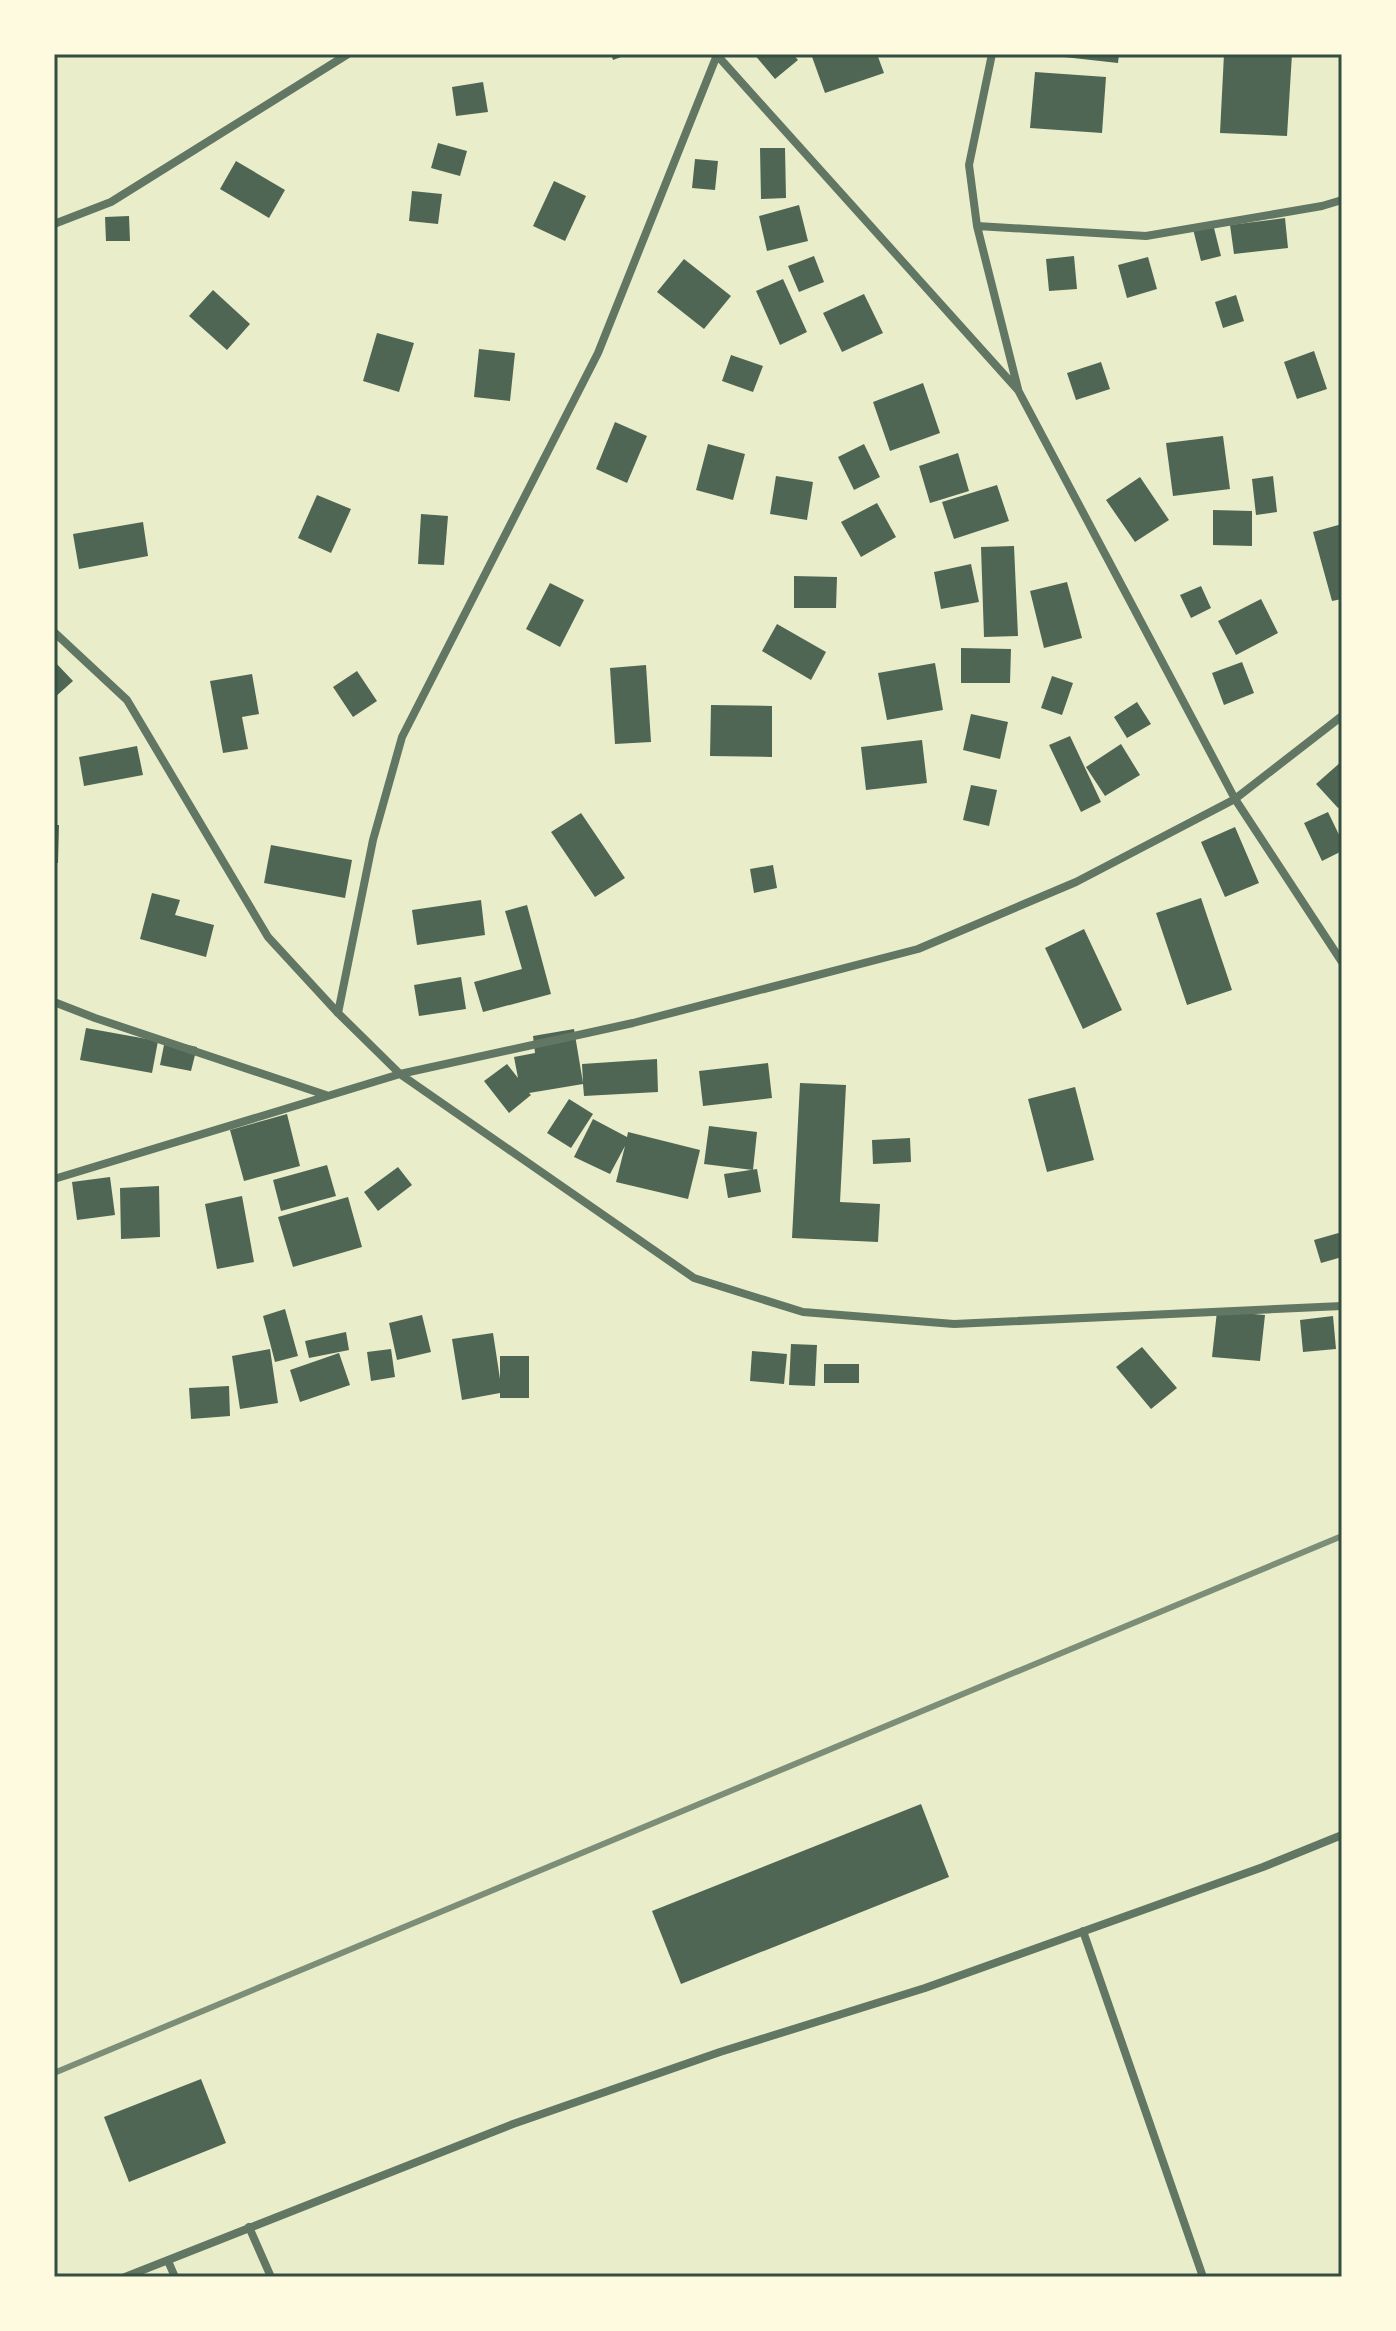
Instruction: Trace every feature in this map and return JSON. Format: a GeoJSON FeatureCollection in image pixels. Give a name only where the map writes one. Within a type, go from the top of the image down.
{"type":"FeatureCollection","features":[{"type":"Feature","properties":{"kind":"street"},"geometry":{"type":"LineString","coordinates":[[54,224],[111,202],[348,54]]}},
{"type":"Feature","properties":{"kind":"street"},"geometry":{"type":"LineString","coordinates":[[992,54],[969,165],[977,226],[1018,390],[1235,799],[1342,962]]}},
{"type":"Feature","properties":{"kind":"street"},"geometry":{"type":"LineString","coordinates":[[338,1013],[373,840],[402,737],[598,353],[716,55],[1018,390]]}},
{"type":"Feature","properties":{"kind":"street"},"geometry":{"type":"LineString","coordinates":[[977,226],[1146,236],[1342,200]]}},
{"type":"Feature","properties":{"kind":"street"},"geometry":{"type":"LineString","coordinates":[[54,632],[127,700],[268,937],[338,1013],[400,1074],[694,1278],[803,1312],[954,1324],[1342,1306]]}},
{"type":"Feature","properties":{"kind":"street"},"geometry":{"type":"LineString","coordinates":[[54,1179],[400,1074],[633,1023],[918,949],[1076,882],[1235,799],[1342,716]]}},
{"type":"Feature","properties":{"kind":"street"},"geometry":{"type":"LineString","coordinates":[[54,1002],[327,1095]]}},
{"type":"Feature","properties":{"kind":"street"},"geometry":{"type":"LineString","coordinates":[[125,2277],[513,2124],[720,2052],[925,1988],[1342,1835]]}},
{"type":"Feature","properties":{"kind":"street"},"geometry":{"type":"LineString","coordinates":[[1083,1931],[1203,2277]]}},
{"type":"Feature","properties":{"kind":"street"},"geometry":{"type":"LineString","coordinates":[[249,2227],[271,2277]]}},
{"type":"Feature","properties":{"kind":"street"},"geometry":{"type":"LineString","coordinates":[[168,2261],[175,2277]]}},
{"type":"Feature","properties":{"kind":"building"},"geometry":{"type":"Polygon","coordinates":[[[611,54],[629,54],[613,60],[611,54]]]}},
{"type":"Feature","properties":{"kind":"building"},"geometry":{"type":"Polygon","coordinates":[[[754,54],[793,54],[798,60],[775,79],[754,54]]]}},
{"type":"Feature","properties":{"kind":"building"},"geometry":{"type":"Polygon","coordinates":[[[811,54],[877,54],[884,73],[825,93],[811,54]]]}},
{"type":"Feature","properties":{"kind":"building"},"geometry":{"type":"Polygon","coordinates":[[[1055,54],[1119,54],[1118,63],[1055,54]]]}},
{"type":"Feature","properties":{"kind":"building"},"geometry":{"type":"Polygon","coordinates":[[[1224,54],[1292,54],[1287,136],[1220,133],[1224,54]]]}},
{"type":"Feature","properties":{"kind":"building"},"geometry":{"type":"Polygon","coordinates":[[[1035,72],[1106,77],[1102,133],[1030,128],[1035,72]]]}},
{"type":"Feature","properties":{"kind":"building"},"geometry":{"type":"Polygon","coordinates":[[[483,82],[488,112],[456,116],[452,87],[483,82]]]}},
{"type":"Feature","properties":{"kind":"building"},"geometry":{"type":"Polygon","coordinates":[[[438,143],[467,151],[460,176],[431,168],[438,143]]]}},
{"type":"Feature","properties":{"kind":"building"},"geometry":{"type":"Polygon","coordinates":[[[760,148],[785,148],[786,198],[761,199],[760,148]]]}},
{"type":"Feature","properties":{"kind":"building"},"geometry":{"type":"Polygon","coordinates":[[[695,159],[718,161],[715,190],[692,188],[695,159]]]}},
{"type":"Feature","properties":{"kind":"building"},"geometry":{"type":"Polygon","coordinates":[[[236,161],[285,190],[269,218],[220,189],[236,161]]]}},
{"type":"Feature","properties":{"kind":"building"},"geometry":{"type":"Polygon","coordinates":[[[554,181],[586,196],[565,241],[533,226],[554,181]]]}},
{"type":"Feature","properties":{"kind":"building"},"geometry":{"type":"Polygon","coordinates":[[[412,191],[442,194],[438,224],[409,221],[412,191]]]}},
{"type":"Feature","properties":{"kind":"building"},"geometry":{"type":"Polygon","coordinates":[[[799,205],[808,241],[767,251],[759,216],[799,205]]]}},
{"type":"Feature","properties":{"kind":"building"},"geometry":{"type":"Polygon","coordinates":[[[129,216],[130,241],[106,241],[105,217],[129,216]]]}},
{"type":"Feature","properties":{"kind":"building"},"geometry":{"type":"Polygon","coordinates":[[[1285,218],[1288,248],[1234,254],[1230,225],[1285,218]]]}},
{"type":"Feature","properties":{"kind":"building"},"geometry":{"type":"Polygon","coordinates":[[[1213,224],[1221,256],[1201,261],[1193,229],[1213,224]]]}},
{"type":"Feature","properties":{"kind":"building"},"geometry":{"type":"Polygon","coordinates":[[[814,256],[824,282],[799,292],[788,266],[814,256]]]}},
{"type":"Feature","properties":{"kind":"building"},"geometry":{"type":"Polygon","coordinates":[[[1074,256],[1077,289],[1049,291],[1046,259],[1074,256]]]}},
{"type":"Feature","properties":{"kind":"building"},"geometry":{"type":"Polygon","coordinates":[[[1148,257],[1157,289],[1127,298],[1118,265],[1148,257]]]}},
{"type":"Feature","properties":{"kind":"building"},"geometry":{"type":"Polygon","coordinates":[[[684,259],[731,296],[704,329],[657,292],[684,259]]]}},
{"type":"Feature","properties":{"kind":"building"},"geometry":{"type":"Polygon","coordinates":[[[783,279],[807,332],[780,345],[756,291],[783,279]]]}},
{"type":"Feature","properties":{"kind":"building"},"geometry":{"type":"Polygon","coordinates":[[[213,290],[250,324],[227,350],[189,316],[213,290]]]}},
{"type":"Feature","properties":{"kind":"building"},"geometry":{"type":"Polygon","coordinates":[[[864,294],[883,333],[842,352],[823,313],[864,294]]]}},
{"type":"Feature","properties":{"kind":"building"},"geometry":{"type":"Polygon","coordinates":[[[1236,295],[1244,321],[1223,328],[1215,302],[1236,295]]]}},
{"type":"Feature","properties":{"kind":"building"},"geometry":{"type":"Polygon","coordinates":[[[377,333],[414,343],[399,392],[363,381],[377,333]]]}},
{"type":"Feature","properties":{"kind":"building"},"geometry":{"type":"Polygon","coordinates":[[[479,349],[515,353],[510,401],[474,397],[479,349]]]}},
{"type":"Feature","properties":{"kind":"building"},"geometry":{"type":"Polygon","coordinates":[[[1314,351],[1327,389],[1297,399],[1284,362],[1314,351]]]}},
{"type":"Feature","properties":{"kind":"building"},"geometry":{"type":"Polygon","coordinates":[[[731,355],[763,366],[753,392],[722,381],[731,355]]]}},
{"type":"Feature","properties":{"kind":"building"},"geometry":{"type":"Polygon","coordinates":[[[1101,362],[1110,389],[1076,400],[1067,373],[1101,362]]]}},
{"type":"Feature","properties":{"kind":"building"},"geometry":{"type":"Polygon","coordinates":[[[923,383],[940,433],[890,451],[873,402],[923,383]]]}},
{"type":"Feature","properties":{"kind":"building"},"geometry":{"type":"Polygon","coordinates":[[[615,422],[647,436],[627,483],[596,469],[615,422]]]}},
{"type":"Feature","properties":{"kind":"building"},"geometry":{"type":"Polygon","coordinates":[[[1223,436],[1230,489],[1173,496],[1166,443],[1223,436]]]}},
{"type":"Feature","properties":{"kind":"building"},"geometry":{"type":"Polygon","coordinates":[[[708,444],[745,454],[733,500],[696,490],[708,444]]]}},
{"type":"Feature","properties":{"kind":"building"},"geometry":{"type":"Polygon","coordinates":[[[864,444],[880,477],[854,490],[838,457],[864,444]]]}},
{"type":"Feature","properties":{"kind":"building"},"geometry":{"type":"Polygon","coordinates":[[[958,453],[969,491],[930,503],[919,466],[958,453]]]}},
{"type":"Feature","properties":{"kind":"building"},"geometry":{"type":"Polygon","coordinates":[[[776,476],[813,482],[807,520],[770,514],[776,476]]]}},
{"type":"Feature","properties":{"kind":"building"},"geometry":{"type":"Polygon","coordinates":[[[1273,476],[1277,512],[1256,515],[1252,479],[1273,476]]]}},
{"type":"Feature","properties":{"kind":"building"},"geometry":{"type":"Polygon","coordinates":[[[1140,477],[1169,520],[1135,542],[1106,500],[1140,477]]]}},
{"type":"Feature","properties":{"kind":"building"},"geometry":{"type":"Polygon","coordinates":[[[997,485],[1009,521],[954,539],[942,502],[997,485]]]}},
{"type":"Feature","properties":{"kind":"building"},"geometry":{"type":"Polygon","coordinates":[[[317,495],[351,509],[331,553],[298,538],[317,495]]]}},
{"type":"Feature","properties":{"kind":"building"},"geometry":{"type":"Polygon","coordinates":[[[877,503],[896,537],[861,557],[841,522],[877,503]]]}},
{"type":"Feature","properties":{"kind":"building"},"geometry":{"type":"Polygon","coordinates":[[[1213,510],[1252,511],[1252,546],[1213,545],[1213,510]]]}},
{"type":"Feature","properties":{"kind":"building"},"geometry":{"type":"Polygon","coordinates":[[[421,514],[448,516],[444,565],[418,564],[421,514]]]}},
{"type":"Feature","properties":{"kind":"building"},"geometry":{"type":"Polygon","coordinates":[[[143,522],[148,556],[79,569],[73,534],[143,522]]]}},
{"type":"Feature","properties":{"kind":"building"},"geometry":{"type":"Polygon","coordinates":[[[1342,524],[1342,599],[1332,601],[1313,532],[1342,524]]]}},
{"type":"Feature","properties":{"kind":"building"},"geometry":{"type":"Polygon","coordinates":[[[1014,546],[1018,636],[984,637],[981,547],[1014,546]]]}},
{"type":"Feature","properties":{"kind":"building"},"geometry":{"type":"Polygon","coordinates":[[[971,564],[979,602],[941,609],[934,572],[971,564]]]}},
{"type":"Feature","properties":{"kind":"building"},"geometry":{"type":"Polygon","coordinates":[[[794,576],[837,577],[836,608],[794,608],[794,576]]]}},
{"type":"Feature","properties":{"kind":"building"},"geometry":{"type":"Polygon","coordinates":[[[1067,582],[1082,638],[1044,648],[1030,591],[1067,582]]]}},
{"type":"Feature","properties":{"kind":"building"},"geometry":{"type":"Polygon","coordinates":[[[550,583],[584,600],[560,647],[526,629],[550,583]]]}},
{"type":"Feature","properties":{"kind":"building"},"geometry":{"type":"Polygon","coordinates":[[[1201,586],[1211,608],[1191,618],[1180,595],[1201,586]]]}},
{"type":"Feature","properties":{"kind":"building"},"geometry":{"type":"Polygon","coordinates":[[[1261,599],[1278,633],[1236,655],[1218,621],[1261,599]]]}},
{"type":"Feature","properties":{"kind":"building"},"geometry":{"type":"Polygon","coordinates":[[[777,624],[826,652],[811,680],[762,651],[777,624]]]}},
{"type":"Feature","properties":{"kind":"building"},"geometry":{"type":"Polygon","coordinates":[[[961,648],[1011,649],[1010,683],[961,683],[961,648]]]}},
{"type":"Feature","properties":{"kind":"building"},"geometry":{"type":"Polygon","coordinates":[[[54,661],[73,681],[54,698],[54,661]]]}},
{"type":"Feature","properties":{"kind":"building"},"geometry":{"type":"Polygon","coordinates":[[[1242,662],[1254,693],[1224,705],[1212,673],[1242,662]]]}},
{"type":"Feature","properties":{"kind":"building"},"geometry":{"type":"Polygon","coordinates":[[[935,663],[943,710],[887,720],[878,673],[935,663]]]}},
{"type":"Feature","properties":{"kind":"building"},"geometry":{"type":"Polygon","coordinates":[[[646,665],[651,742],[615,744],[610,668],[646,665]]]}},
{"type":"Feature","properties":{"kind":"building"},"geometry":{"type":"Polygon","coordinates":[[[357,671],[377,701],[353,717],[333,687],[357,671]]]}},
{"type":"Feature","properties":{"kind":"building"},"geometry":{"type":"Polygon","coordinates":[[[252,674],[259,714],[242,717],[248,749],[223,753],[210,681],[252,674]]]}},
{"type":"Feature","properties":{"kind":"building"},"geometry":{"type":"Polygon","coordinates":[[[1052,676],[1073,683],[1062,715],[1041,708],[1052,676]]]}},
{"type":"Feature","properties":{"kind":"building"},"geometry":{"type":"Polygon","coordinates":[[[1137,702],[1151,724],[1127,738],[1114,717],[1137,702]]]}},
{"type":"Feature","properties":{"kind":"building"},"geometry":{"type":"Polygon","coordinates":[[[711,705],[772,706],[772,757],[710,756],[711,705]]]}},
{"type":"Feature","properties":{"kind":"building"},"geometry":{"type":"Polygon","coordinates":[[[971,714],[1008,722],[1000,759],[963,750],[971,714]]]}},
{"type":"Feature","properties":{"kind":"building"},"geometry":{"type":"Polygon","coordinates":[[[1070,736],[1101,802],[1081,812],[1049,745],[1070,736]]]}},
{"type":"Feature","properties":{"kind":"building"},"geometry":{"type":"Polygon","coordinates":[[[922,740],[927,783],[866,790],[861,747],[922,740]]]}},
{"type":"Feature","properties":{"kind":"building"},"geometry":{"type":"Polygon","coordinates":[[[1121,744],[1140,775],[1105,796],[1086,767],[1121,744]]]}},
{"type":"Feature","properties":{"kind":"building"},"geometry":{"type":"Polygon","coordinates":[[[137,746],[143,775],[84,786],[79,757],[137,746]]]}},
{"type":"Feature","properties":{"kind":"building"},"geometry":{"type":"Polygon","coordinates":[[[1342,761],[1342,805],[1338,808],[1316,784],[1342,761]]]}},
{"type":"Feature","properties":{"kind":"building"},"geometry":{"type":"Polygon","coordinates":[[[971,785],[997,790],[989,826],[963,820],[971,785]]]}},
{"type":"Feature","properties":{"kind":"building"},"geometry":{"type":"Polygon","coordinates":[[[1328,812],[1342,841],[1342,851],[1322,861],[1304,823],[1328,812]]]}},
{"type":"Feature","properties":{"kind":"building"},"geometry":{"type":"Polygon","coordinates":[[[581,813],[625,878],[595,897],[551,832],[581,813]]]}},
{"type":"Feature","properties":{"kind":"building"},"geometry":{"type":"Polygon","coordinates":[[[54,825],[59,825],[58,863],[54,863],[54,825]]]}},
{"type":"Feature","properties":{"kind":"building"},"geometry":{"type":"Polygon","coordinates":[[[1235,827],[1259,883],[1225,897],[1201,842],[1235,827]]]}},
{"type":"Feature","properties":{"kind":"building"},"geometry":{"type":"Polygon","coordinates":[[[271,845],[352,860],[345,898],[264,883],[271,845]]]}},
{"type":"Feature","properties":{"kind":"building"},"geometry":{"type":"Polygon","coordinates":[[[773,865],[777,888],[754,893],[750,869],[773,865]]]}},
{"type":"Feature","properties":{"kind":"building"},"geometry":{"type":"Polygon","coordinates":[[[152,893],[180,900],[175,915],[214,925],[206,957],[140,939],[152,893]]]}},
{"type":"Feature","properties":{"kind":"building"},"geometry":{"type":"Polygon","coordinates":[[[1201,898],[1232,990],[1187,1005],[1156,913],[1201,898]]]}},
{"type":"Feature","properties":{"kind":"building"},"geometry":{"type":"Polygon","coordinates":[[[481,900],[485,935],[417,945],[412,910],[481,900]]]}},
{"type":"Feature","properties":{"kind":"building"},"geometry":{"type":"Polygon","coordinates":[[[527,905],[551,994],[483,1012],[474,982],[522,969],[505,911],[527,905]]]}},
{"type":"Feature","properties":{"kind":"building"},"geometry":{"type":"Polygon","coordinates":[[[1084,929],[1122,1010],[1083,1029],[1045,948],[1084,929]]]}},
{"type":"Feature","properties":{"kind":"building"},"geometry":{"type":"Polygon","coordinates":[[[461,977],[466,1009],[419,1016],[414,985],[461,977]]]}},
{"type":"Feature","properties":{"kind":"building"},"geometry":{"type":"Polygon","coordinates":[[[86,1028],[158,1041],[152,1073],[80,1060],[86,1028]]]}},
{"type":"Feature","properties":{"kind":"building"},"geometry":{"type":"Polygon","coordinates":[[[574,1029],[583,1083],[582,1064],[657,1059],[658,1092],[584,1096],[583,1084],[529,1093],[531,1095],[509,1113],[484,1081],[507,1064],[518,1078],[514,1057],[535,1053],[533,1036],[574,1029]]]}},
{"type":"Feature","properties":{"kind":"building"},"geometry":{"type":"Polygon","coordinates":[[[165,1040],[197,1047],[191,1071],[160,1065],[165,1040]]]}},
{"type":"Feature","properties":{"kind":"building"},"geometry":{"type":"Polygon","coordinates":[[[768,1063],[772,1098],[703,1106],[699,1071],[768,1063]]]}},
{"type":"Feature","properties":{"kind":"building"},"geometry":{"type":"Polygon","coordinates":[[[800,1083],[846,1085],[840,1202],[880,1204],[878,1242],[792,1238],[800,1083]]]}},
{"type":"Feature","properties":{"kind":"building"},"geometry":{"type":"Polygon","coordinates":[[[1075,1087],[1094,1160],[1047,1172],[1028,1099],[1075,1087]]]}},
{"type":"Feature","properties":{"kind":"building"},"geometry":{"type":"Polygon","coordinates":[[[569,1099],[593,1114],[571,1148],[547,1133],[569,1099]]]}},
{"type":"Feature","properties":{"kind":"building"},"geometry":{"type":"Polygon","coordinates":[[[287,1114],[300,1166],[244,1181],[230,1130],[287,1114]]]}},
{"type":"Feature","properties":{"kind":"building"},"geometry":{"type":"Polygon","coordinates":[[[593,1119],[627,1137],[628,1132],[700,1150],[688,1199],[616,1182],[625,1146],[610,1174],[574,1157],[593,1119]]]}},
{"type":"Feature","properties":{"kind":"building"},"geometry":{"type":"Polygon","coordinates":[[[709,1126],[757,1132],[753,1170],[704,1164],[709,1126]]]}},
{"type":"Feature","properties":{"kind":"building"},"geometry":{"type":"Polygon","coordinates":[[[910,1138],[911,1162],[873,1164],[872,1140],[910,1138]]]}},
{"type":"Feature","properties":{"kind":"building"},"geometry":{"type":"Polygon","coordinates":[[[327,1165],[336,1196],[281,1211],[273,1180],[327,1165]]]}},
{"type":"Feature","properties":{"kind":"building"},"geometry":{"type":"Polygon","coordinates":[[[398,1167],[412,1185],[378,1211],[364,1192],[398,1167]]]}},
{"type":"Feature","properties":{"kind":"building"},"geometry":{"type":"Polygon","coordinates":[[[757,1169],[761,1192],[728,1198],[724,1174],[757,1169]]]}},
{"type":"Feature","properties":{"kind":"building"},"geometry":{"type":"Polygon","coordinates":[[[110,1177],[115,1215],[77,1220],[72,1182],[110,1177]]]}},
{"type":"Feature","properties":{"kind":"building"},"geometry":{"type":"Polygon","coordinates":[[[159,1186],[160,1237],[121,1239],[120,1188],[159,1186]]]}},
{"type":"Feature","properties":{"kind":"building"},"geometry":{"type":"Polygon","coordinates":[[[242,1196],[254,1262],[217,1269],[205,1204],[242,1196]]]}},
{"type":"Feature","properties":{"kind":"building"},"geometry":{"type":"Polygon","coordinates":[[[348,1197],[362,1247],[293,1267],[278,1217],[348,1197]]]}},
{"type":"Feature","properties":{"kind":"building"},"geometry":{"type":"Polygon","coordinates":[[[1342,1232],[1342,1257],[1321,1263],[1314,1240],[1342,1232]]]}},
{"type":"Feature","properties":{"kind":"building"},"geometry":{"type":"Polygon","coordinates":[[[285,1309],[298,1356],[275,1362],[263,1316],[285,1309]]]}},
{"type":"Feature","properties":{"kind":"building"},"geometry":{"type":"Polygon","coordinates":[[[1217,1311],[1265,1315],[1260,1361],[1212,1357],[1217,1311]]]}},
{"type":"Feature","properties":{"kind":"building"},"geometry":{"type":"Polygon","coordinates":[[[422,1315],[431,1352],[397,1360],[389,1323],[422,1315]]]}},
{"type":"Feature","properties":{"kind":"building"},"geometry":{"type":"Polygon","coordinates":[[[1333,1316],[1336,1349],[1303,1352],[1300,1320],[1333,1316]]]}},
{"type":"Feature","properties":{"kind":"building"},"geometry":{"type":"Polygon","coordinates":[[[346,1332],[349,1350],[309,1358],[305,1341],[346,1332]]]}},
{"type":"Feature","properties":{"kind":"building"},"geometry":{"type":"Polygon","coordinates":[[[493,1333],[500,1379],[500,1356],[529,1356],[529,1398],[500,1398],[500,1393],[462,1400],[452,1339],[493,1333]]]}},
{"type":"Feature","properties":{"kind":"building"},"geometry":{"type":"Polygon","coordinates":[[[791,1344],[817,1345],[815,1386],[789,1385],[791,1344]]]}},
{"type":"Feature","properties":{"kind":"building"},"geometry":{"type":"Polygon","coordinates":[[[1142,1347],[1177,1388],[1151,1409],[1116,1367],[1142,1347]]]}},
{"type":"Feature","properties":{"kind":"building"},"geometry":{"type":"Polygon","coordinates":[[[270,1349],[278,1403],[240,1409],[232,1356],[270,1349]]]}},
{"type":"Feature","properties":{"kind":"building"},"geometry":{"type":"Polygon","coordinates":[[[391,1349],[395,1377],[371,1381],[367,1352],[391,1349]]]}},
{"type":"Feature","properties":{"kind":"building"},"geometry":{"type":"Polygon","coordinates":[[[752,1351],[787,1354],[784,1384],[750,1381],[752,1351]]]}},
{"type":"Feature","properties":{"kind":"building"},"geometry":{"type":"Polygon","coordinates":[[[339,1353],[350,1385],[300,1402],[290,1370],[339,1353]]]}},
{"type":"Feature","properties":{"kind":"building"},"geometry":{"type":"Polygon","coordinates":[[[824,1364],[859,1364],[859,1383],[824,1383],[824,1364]]]}},
{"type":"Feature","properties":{"kind":"building"},"geometry":{"type":"Polygon","coordinates":[[[229,1386],[230,1416],[191,1419],[189,1388],[229,1386]]]}},
{"type":"Feature","properties":{"kind":"building"},"geometry":{"type":"Polygon","coordinates":[[[921,1804],[949,1877],[681,1984],[652,1911],[921,1804]]]}},
{"type":"Feature","properties":{"kind":"building"},"geometry":{"type":"Polygon","coordinates":[[[201,2079],[226,2143],[129,2182],[104,2117],[201,2079]]]}},
{"type":"Feature","properties":{"kind":"railway"},"geometry":{"type":"LineString","coordinates":[[54,2073],[1342,1536]]}}]}
